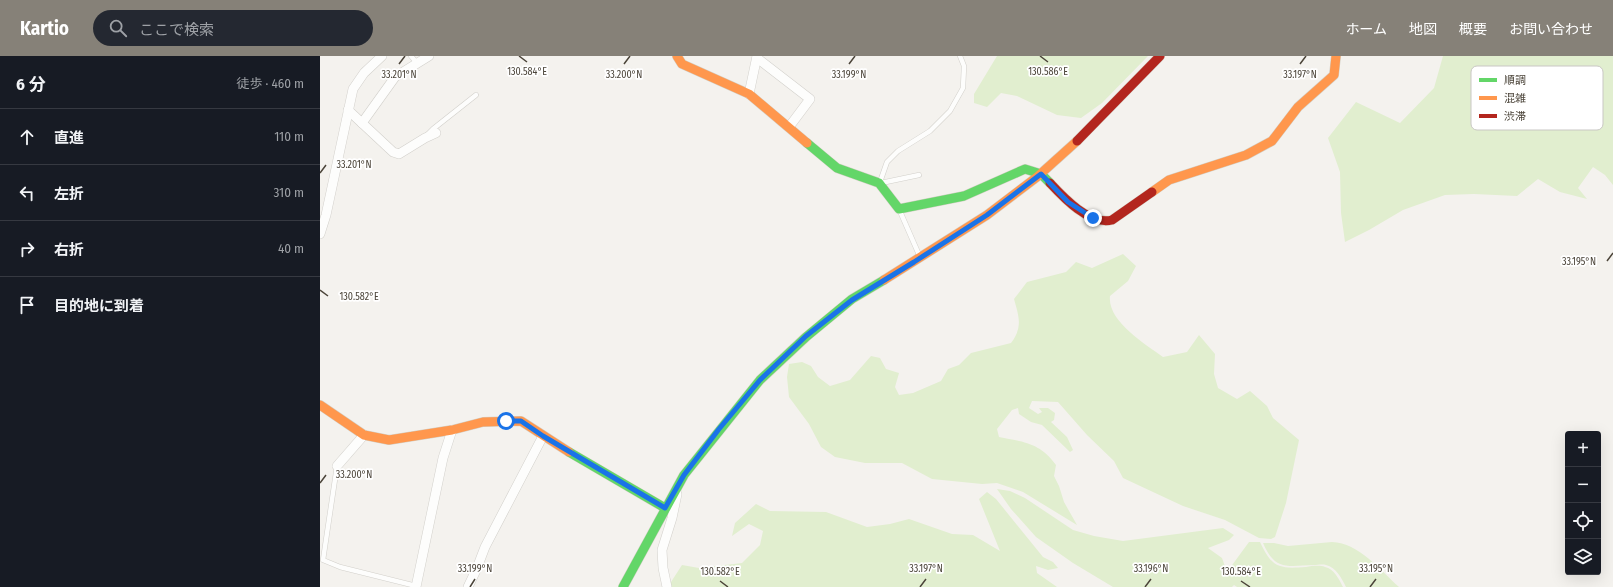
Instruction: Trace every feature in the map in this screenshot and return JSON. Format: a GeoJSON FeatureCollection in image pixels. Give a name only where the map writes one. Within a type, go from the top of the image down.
{"type":"FeatureCollection","features":[{"type":"Feature","properties":{"kind":"street"},"geometry":{"type":"LineString","coordinates":[[320,234],[326,215],[353,89],[364,73],[382,56]]}},
{"type":"Feature","properties":{"kind":"street"},"geometry":{"type":"LineString","coordinates":[[362,123],[395,77],[414,60],[429,56]]}},
{"type":"Feature","properties":{"kind":"street"},"geometry":{"type":"LineString","coordinates":[[677,56],[682,64],[749,94],[837,168],[879,183],[899,209],[964,196],[1024,169],[1041,174],[1068,202],[1093,218],[1108,221],[1112,220],[1169,180],[1246,155],[1272,141],[1298,107],[1334,75],[1336,56]]}},
{"type":"Feature","properties":{"kind":"street"},"geometry":{"type":"LineString","coordinates":[[623,587],[684,475],[719,429],[760,380],[806,336],[852,300],[987,215],[1041,174],[1083,136],[1160,56]]}},
{"type":"Feature","properties":{"kind":"street"},"geometry":{"type":"LineString","coordinates":[[749,94],[757,57],[810,99],[789,127]]}},
{"type":"Feature","properties":{"kind":"street"},"geometry":{"type":"LineString","coordinates":[[348,110],[393,152],[399,154],[436,133]]}},
{"type":"Feature","properties":{"kind":"street"},"geometry":{"type":"LineString","coordinates":[[320,405],[364,435],[389,440],[452,430],[483,422],[521,421],[543,436],[665,508]]}},
{"type":"Feature","properties":{"kind":"street"},"geometry":{"type":"LineString","coordinates":[[416,586],[443,458],[452,430]]}},
{"type":"Feature","properties":{"kind":"street"},"geometry":{"type":"LineString","coordinates":[[337,466],[364,435]]}},
{"type":"Feature","properties":{"kind":"street"},"geometry":{"type":"LineString","coordinates":[[468,587],[485,546],[543,436]]}},
{"type":"Feature","properties":{"kind":"street"},"geometry":{"type":"LineString","coordinates":[[667,587],[663,568],[662,550],[672,518],[679,485]]}},
{"type":"Feature","properties":{"kind":"lane"},"geometry":{"type":"LineString","coordinates":[[879,183],[887,162],[898,151],[930,132],[950,111],[963,88],[964,66],[960,56]]}},
{"type":"Feature","properties":{"kind":"lane"},"geometry":{"type":"LineString","coordinates":[[425,138],[433,129],[476,95]]}},
{"type":"Feature","properties":{"kind":"lane"},"geometry":{"type":"LineString","coordinates":[[879,183],[919,175]]}},
{"type":"Feature","properties":{"kind":"lane"},"geometry":{"type":"LineString","coordinates":[[899,209],[920,258]]}},
{"type":"Feature","properties":{"kind":"lane"},"geometry":{"type":"LineString","coordinates":[[337,466],[322,560],[340,567],[416,586]]}},
{"type":"Feature","properties":{"kind":"green space"},"geometry":{"type":"Polygon","coordinates":[[[997,56],[1148,56],[1102,103],[1081,118],[1057,115],[1017,96],[1001,93],[987,107],[974,103],[974,94],[997,56]]]}},
{"type":"Feature","properties":{"kind":"green space"},"geometry":{"type":"Polygon","coordinates":[[[1443,56],[1613,56],[1613,185],[1605,175],[1593,167],[1578,188],[1587,199],[1560,192],[1538,179],[1517,196],[1474,194],[1445,195],[1403,210],[1345,242],[1341,213],[1340,172],[1328,138],[1356,102],[1400,123],[1434,88],[1443,56]]]}},
{"type":"Feature","properties":{"kind":"green space"},"geometry":{"type":"Polygon","coordinates":[[[1123,254],[1136,266],[1128,281],[1110,296],[1114,314],[1121,323],[1138,339],[1163,357],[1187,352],[1199,335],[1215,354],[1214,374],[1218,388],[1237,399],[1250,391],[1267,406],[1273,418],[1299,440],[1286,503],[1275,537],[1271,539],[1259,538],[1225,520],[1183,506],[1123,478],[1114,461],[1087,435],[1058,402],[1032,401],[1029,408],[1038,414],[1042,412],[1039,408],[1048,408],[1055,413],[1054,420],[1051,422],[1067,437],[1073,450],[1070,452],[1042,425],[1031,422],[1019,414],[1018,408],[1012,410],[997,429],[999,437],[1024,442],[1038,448],[1044,452],[1056,465],[1054,476],[1064,502],[1077,525],[1023,492],[997,483],[982,484],[932,479],[902,463],[865,463],[835,457],[821,447],[809,424],[789,397],[787,377],[789,364],[802,362],[811,366],[818,377],[830,386],[850,380],[871,356],[880,358],[886,369],[899,373],[895,387],[899,395],[913,393],[941,381],[948,369],[959,365],[971,353],[1011,343],[1019,327],[1014,299],[1027,282],[1066,272],[1076,262],[1092,268],[1123,254]]]}},
{"type":"Feature","properties":{"kind":"green space"},"geometry":{"type":"Polygon","coordinates":[[[997,489],[1010,491],[1025,498],[1073,530],[1094,536],[1123,541],[1223,528],[1234,535],[1229,540],[1208,548],[1222,558],[1227,572],[1249,542],[1260,542],[1268,557],[1277,565],[1289,568],[1321,566],[1328,568],[1334,572],[1343,587],[1237,587],[1234,585],[1232,587],[1113,587],[1073,563],[1036,537],[1011,509],[997,489]]]}},
{"type":"Feature","properties":{"kind":"green space"},"geometry":{"type":"Polygon","coordinates":[[[987,492],[996,499],[1043,557],[1053,562],[1058,568],[1048,570],[1036,566],[1037,573],[1057,587],[670,587],[671,582],[682,565],[699,568],[742,563],[760,545],[763,531],[749,524],[732,536],[735,523],[756,504],[770,511],[826,512],[867,527],[890,524],[909,519],[952,534],[973,535],[1000,551],[979,499],[987,492]]]}},
{"type":"Feature","properties":{"kind":"green space"},"geometry":{"type":"Polygon","coordinates":[[[1332,542],[1351,547],[1360,552],[1399,587],[1346,587],[1343,580],[1330,566],[1289,566],[1277,563],[1272,558],[1263,543],[1274,543],[1288,546],[1332,542]]]}},
{"type":"Feature","properties":{"kind":"traffic: fast"},"geometry":{"type":"LineString","coordinates":[[807,143],[837,168],[879,183],[899,209],[964,196],[1025,169],[1041,174],[1050,183]]}},
{"type":"Feature","properties":{"kind":"traffic: fast"},"geometry":{"type":"LineString","coordinates":[[623,587],[684,475],[760,380],[806,337],[852,299],[884,280]]}},
{"type":"Feature","properties":{"kind":"traffic: fast"},"geometry":{"type":"LineString","coordinates":[[569,452],[665,508]]}},
{"type":"Feature","properties":{"kind":"traffic: slow"},"geometry":{"type":"LineString","coordinates":[[677,56],[682,64],[749,94],[807,143]]}},
{"type":"Feature","properties":{"kind":"traffic: slow"},"geometry":{"type":"LineString","coordinates":[[1152,192],[1169,180],[1246,155],[1272,141],[1298,107],[1334,75],[1336,56]]}},
{"type":"Feature","properties":{"kind":"traffic: slow"},"geometry":{"type":"LineString","coordinates":[[884,280],[987,215],[1037,177],[1077,141]]}},
{"type":"Feature","properties":{"kind":"traffic: slow"},"geometry":{"type":"LineString","coordinates":[[320,405],[364,435],[389,440],[452,430],[483,422],[521,421],[569,452]]}},
{"type":"Feature","properties":{"kind":"traffic: jam"},"geometry":{"type":"LineString","coordinates":[[1077,141],[1160,56]]}},
{"type":"Feature","properties":{"kind":"traffic: jam"},"geometry":{"type":"LineString","coordinates":[[1050,183],[1062,196],[1086,215],[1104,221],[1112,220],[1152,192]]}},
{"type":"Feature","properties":{"kind":"route"},"geometry":{"type":"LineString","coordinates":[[506,421],[521,421],[543,436],[665,508],[684,475],[719,429],[760,380],[806,336],[852,300],[987,215],[1041,174],[1068,202],[1093,218]]}}]}
